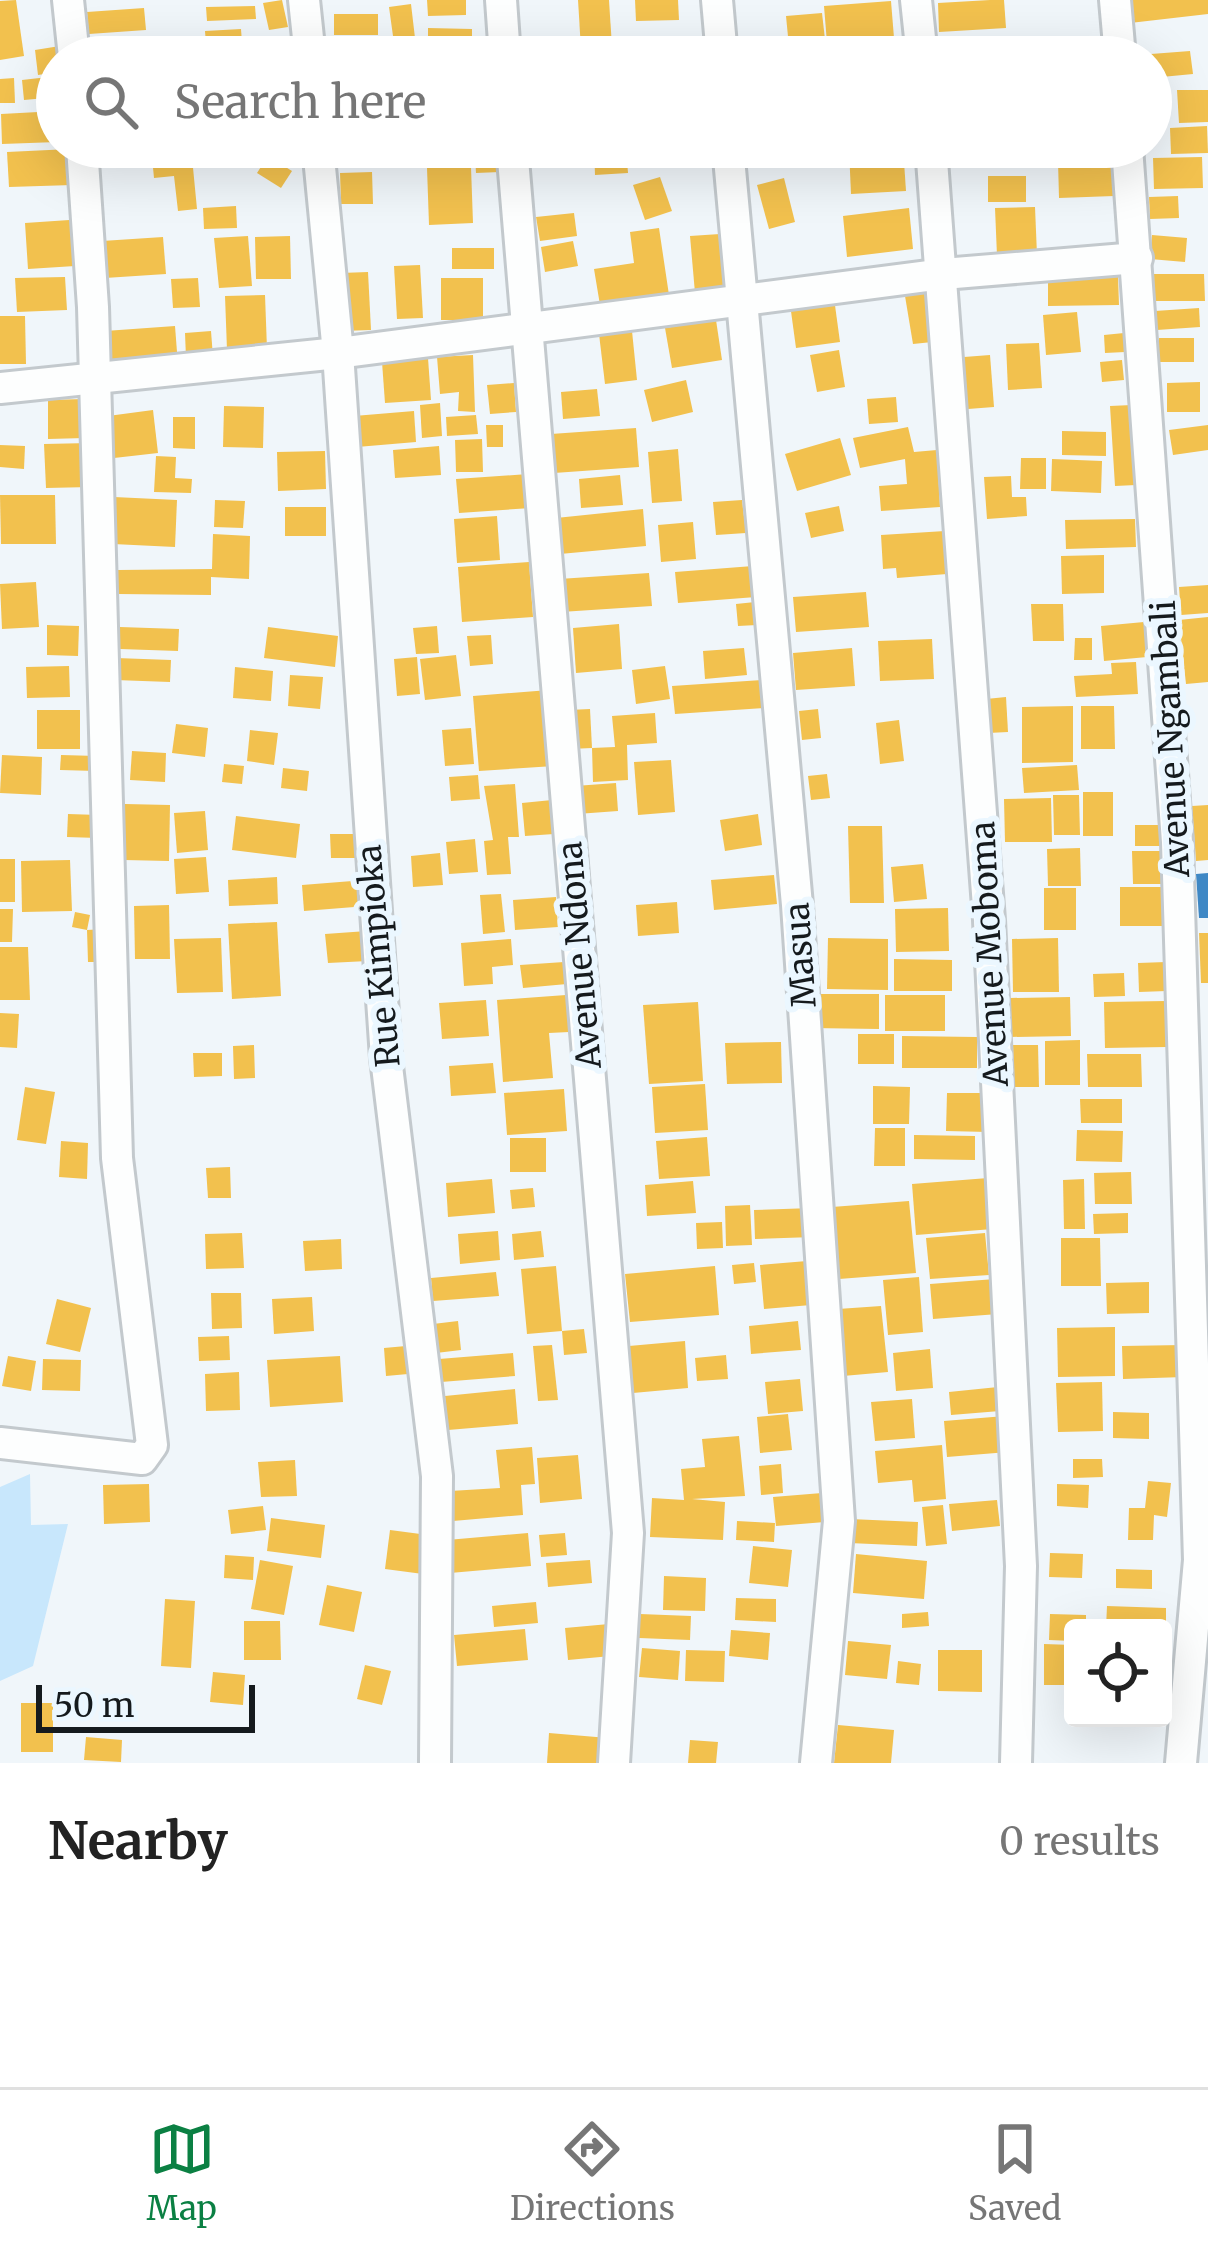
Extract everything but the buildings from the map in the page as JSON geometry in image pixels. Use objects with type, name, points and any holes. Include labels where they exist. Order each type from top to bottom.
[{"type":"street","points":[[68,0],[72,36]]},
{"type":"street","points":[[304,0],[308,36]]},
{"type":"street","points":[[501,0],[504,36]]},
{"type":"street","points":[[717,0],[720,36]]},
{"type":"street","points":[[916,0],[920,36]]},
{"type":"street","points":[[1115,0],[1118,36]]},
{"type":"street","points":[[0,1443],[142,1460],[152,1445],[117,1158],[83,168]]},
{"type":"street","name":"Rue Kimpioka","points":[[320,168],[338,353],[386,1058],[437,1476],[435,1763]]},
{"type":"street","name":"Avenue Ndona","points":[[514,168],[628,1533],[614,1763]]},
{"type":"street","name":"Masua","points":[[729,168],[797,905],[839,1521],[817,1763]]},
{"type":"street","name":"Avenue Moboma","points":[[933,168],[989,920],[1021,1566],[1016,1763]]},
{"type":"street","name":"Avenue Ngambali","points":[[1129,168],[1177,842],[1199,1560],[1181,1763]]},
{"type":"street","points":[[0,388],[338,353],[944,274],[1137,258]]},
{"type":"shaded area","points":[[30,1474],[31,1525],[68,1524],[33,1666],[0,1681],[0,1487]]}]
